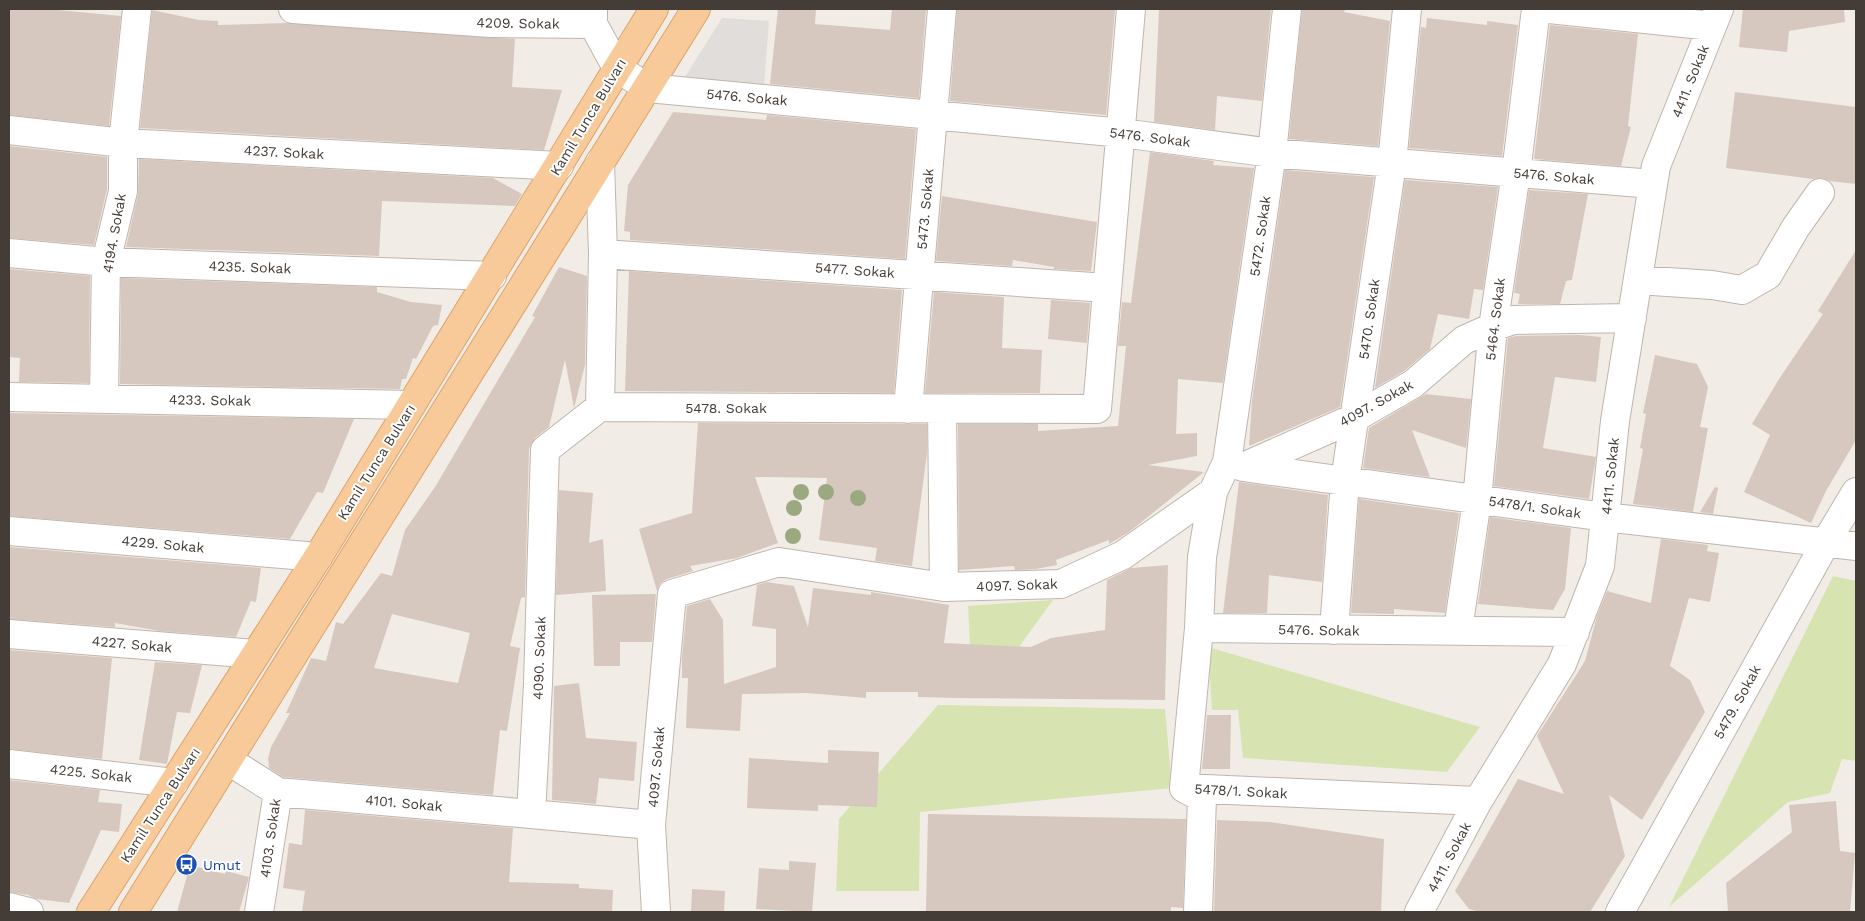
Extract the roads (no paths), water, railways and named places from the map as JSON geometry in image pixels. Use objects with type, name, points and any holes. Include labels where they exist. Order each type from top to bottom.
[{"type":"main road","name":"Kamil Tunca Bulvarı","points":[[91,912],[318,557],[654,9]]},
{"type":"main road","points":[[133,912],[229,761],[696,9]]},
{"type":"street","name":"4194. Sokak","points":[[104,398],[106,262],[122,191],[123,143],[137,9]]},
{"type":"street","name":"4209. Sokak","points":[[293,9],[490,23],[593,16]]},
{"type":"street","name":"5473. Sokak","points":[[908,409],[942,9]]},
{"type":"street","points":[[1106,288],[1122,133],[1131,9]]},
{"type":"street","name":"5472. Sokak","points":[[1235,464],[1287,9]]},
{"type":"street","name":"5470. Sokak","points":[[1334,630],[1345,481],[1392,163],[1407,9]]},
{"type":"street","name":"5464. Sokak","points":[[1458,630],[1477,500],[1493,327],[1516,173],[1536,9]]},
{"type":"street","points":[[1549,9],[1715,18]]},
{"type":"street","points":[[593,16],[617,68],[648,88]]},
{"type":"street","name":"4411. Sokak","points":[[1419,912],[1478,801],[1562,664],[1600,566],[1615,421],[1656,166],[1715,18]]},
{"type":"street","name":"5476. Sokak","points":[[648,88],[1122,133],[1272,153],[1653,184]]},
{"type":"street","name":"4237. Sokak","points":[[9,130],[123,143],[559,166]]},
{"type":"street","points":[[600,162],[603,254],[600,407]]},
{"type":"street","points":[[1638,280],[1742,290],[1768,275],[1796,227],[1820,194]]},
{"type":"street","name":"4235. Sokak","points":[[9,253],[106,262],[492,276]]},
{"type":"street","name":"5477. Sokak","points":[[603,254],[1106,288]]},
{"type":"street","name":"5478. Sokak","points":[[600,407],[1097,409],[1106,288]]},
{"type":"street","name":"4097. Sokak","points":[[656,912],[651,825],[672,594],[779,562],[944,587],[1061,584],[1123,555],[1213,492],[1235,464],[1354,418],[1413,384],[1464,340],[1513,320],[1632,318]]},
{"type":"street","name":"4233. Sokak","points":[[9,397],[411,405]]},
{"type":"street","name":"4090. Sokak","points":[[531,814],[538,684],[546,450],[600,407]]},
{"type":"street","points":[[942,409],[944,587]]},
{"type":"street","name":"5478/1. Sokak","points":[[1235,464],[1605,517],[1856,546]]},
{"type":"street","points":[[1198,912],[1202,798],[1184,788],[1199,628],[1202,556],[1213,492]]},
{"type":"street","name":"5479. Sokak","points":[[1620,912],[1826,542],[1856,492]]},
{"type":"street","name":"4229. Sokak","points":[[9,531],[318,557]]},
{"type":"street","name":"5476. Sokak","points":[[1199,628],[1575,632]]},
{"type":"street","name":"4227. Sokak","points":[[9,634],[255,654]]},
{"type":"street","name":"4103. Sokak","points":[[229,761],[278,792],[259,912]]},
{"type":"street","name":"4225. Sokak","points":[[9,764],[174,783]]},
{"type":"street","name":"5478/1. Sokak","points":[[1184,788],[1478,801]]},
{"type":"street","name":"4101. Sokak","points":[[278,792],[531,814]]},
{"type":"street","points":[[531,814],[651,825]]},
{"type":"street","points":[[9,907],[29,912]]},
{"type":"place","name":"Umut","points":[[187,865]]}]
